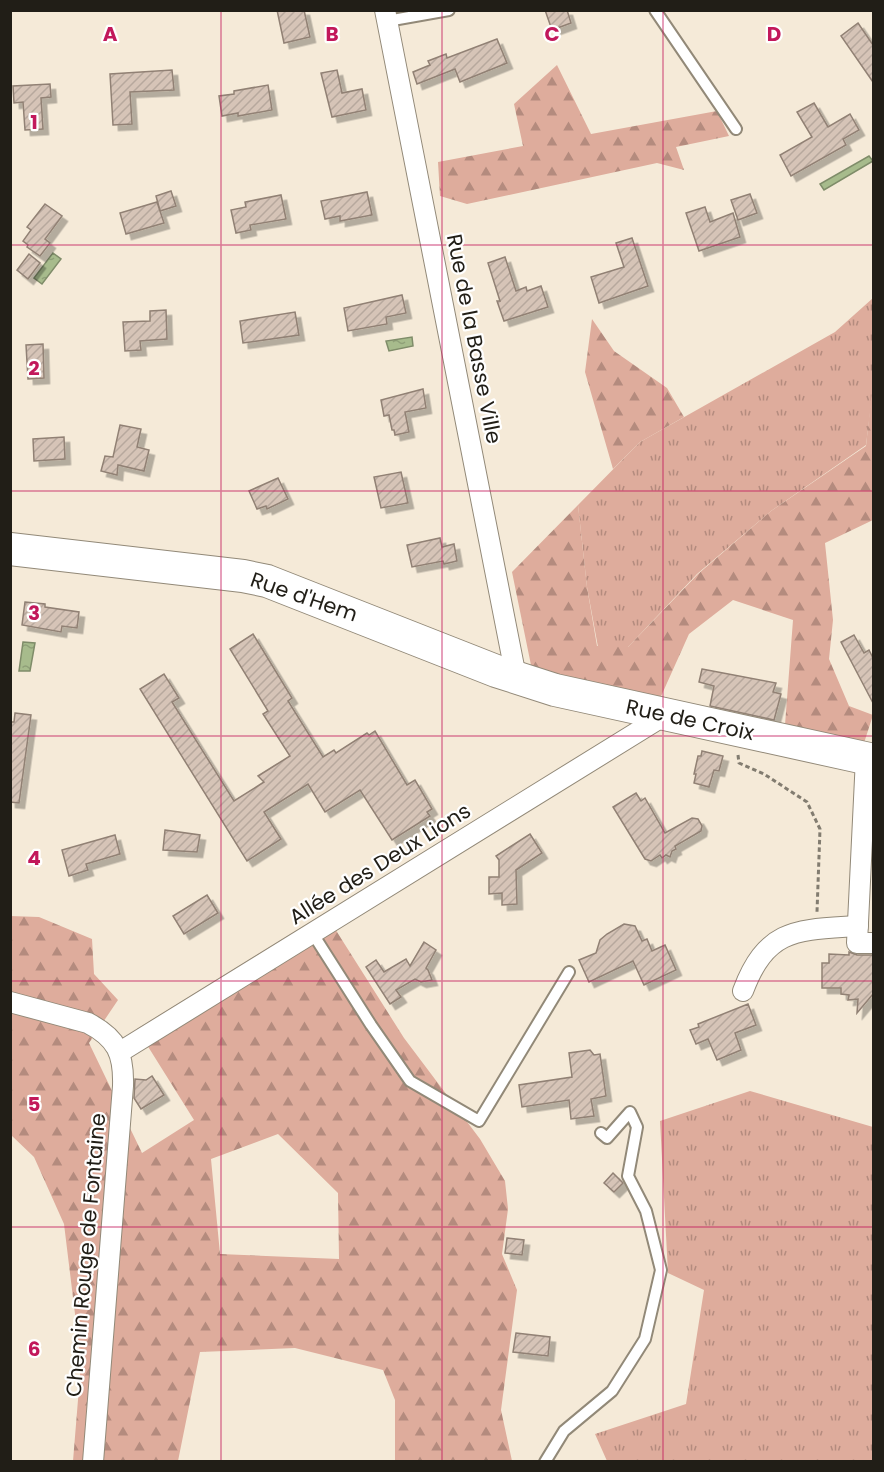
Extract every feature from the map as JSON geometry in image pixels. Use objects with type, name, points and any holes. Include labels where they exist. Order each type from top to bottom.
[{"type":"main road","name":"Rue d'Hem","points":[[10,549],[243,576],[267,581],[516,677]]},
{"type":"main road","name":"Rue de Croix","points":[[516,677],[555,690],[870,759]]},
{"type":"street","name":"Rue de la Basse Ville","points":[[386,16],[516,677]]},
{"type":"street","name":"Allée des Deux Lions","points":[[120,1052],[665,715]]},
{"type":"street","name":"Rue de Croix","points":[[858,926],[870,759]]},
{"type":"street","points":[[743,991],[757,960],[772,945],[790,933],[817,928],[858,926],[857,943],[873,944]]},
{"type":"street","points":[[10,1002],[88,1023],[106,1034],[120,1052]]},
{"type":"street","name":"Chemin Rouge de Fontaine","points":[[93,1461],[123,1086],[123,1063],[120,1052]]},
{"type":"lane","points":[[386,16],[449,10]]},
{"type":"lane","points":[[655,10],[736,129]]},
{"type":"lane","points":[[313,934],[410,1081],[479,1121],[569,972]]},
{"type":"lane","points":[[545,1461],[564,1431],[612,1391],[645,1339],[662,1270],[646,1211],[628,1176],[637,1127],[630,1112],[607,1138],[601,1133]]},
{"type":"path","points":[[737,730],[739,764],[764,774],[807,802],[820,829],[817,928]]},
{"type":"green space","points":[[557,65],[591,134],[717,111],[729,136],[676,147],[684,170],[657,163],[467,204],[440,196],[438,162],[523,146],[514,104]]},
{"type":"green space","points":[[873,298],[874,381],[866,445],[771,511],[697,574],[628,647],[598,647],[587,587],[578,505],[640,442],[835,332]]},
{"type":"green space","points":[[592,319],[614,351],[667,388],[684,417],[640,442],[613,469],[585,372]]},
{"type":"green space","points":[[873,381],[873,520],[825,543],[833,620],[829,659],[849,706],[873,715],[864,743],[785,725],[793,620],[733,600],[689,634],[658,703],[532,670],[512,572],[578,505],[587,587],[597,646],[628,647],[698,574],[771,511],[866,446]]},
{"type":"green space","points":[[325,913],[404,1038],[480,1139],[505,1181],[508,1209],[502,1254],[517,1290],[501,1410],[512,1461],[395,1461],[395,1400],[383,1370],[295,1348],[200,1352],[178,1461],[73,1461],[81,1363],[64,1224],[34,1157],[11,1135],[10,916],[39,917],[92,939],[94,974],[118,1000],[89,1043],[142,1153],[194,1120],[137,1029]],"holes":[[[278,1134],[338,1193],[339,1259],[220,1254],[211,1159]]]},
{"type":"green space","points":[[750,1091],[873,1127],[873,1461],[607,1461],[595,1434],[686,1404],[704,1290],[668,1273],[660,1121]]},
{"type":"water","points":[[869,156],[873,161],[824,190],[820,184]]},
{"type":"water","points":[[53,253],[61,259],[42,284],[34,278]]},
{"type":"water","points":[[412,337],[413,346],[389,351],[386,341]]},
{"type":"water","points":[[23,642],[35,643],[30,671],[19,671]]},
{"type":"building","points":[[277,10],[304,10],[310,37],[284,43]]},
{"type":"building","points":[[545,10],[567,10],[571,23],[552,30]]},
{"type":"building","points":[[858,23],[873,45],[873,82],[841,36]]},
{"type":"building","points":[[497,39],[507,63],[460,82],[455,69],[417,84],[413,72],[430,65],[428,61],[446,54],[447,58]]},
{"type":"building","points":[[172,70],[174,90],[130,92],[132,124],[113,125],[110,74]]},
{"type":"building","points":[[337,70],[342,93],[362,89],[366,110],[332,117],[321,73]]},
{"type":"building","points":[[50,84],[51,97],[41,98],[43,129],[25,130],[23,102],[14,103],[13,86]]},
{"type":"building","points":[[268,85],[272,110],[238,116],[238,113],[222,116],[219,96]]},
{"type":"building","points":[[814,103],[828,127],[850,114],[859,130],[843,139],[846,145],[791,176],[780,155],[812,137],[797,112]]},
{"type":"building","points":[[171,191],[176,206],[160,211],[156,196]]},
{"type":"building","points":[[367,192],[372,215],[340,221],[340,216],[325,219],[321,201]]},
{"type":"building","points":[[750,194],[757,213],[738,220],[731,200]]},
{"type":"building","points":[[281,195],[286,219],[250,225],[251,230],[236,233],[231,210],[246,207],[245,202]]},
{"type":"building","points":[[157,202],[164,223],[126,234],[120,213]]},
{"type":"building","points":[[45,204],[62,216],[45,239],[50,243],[40,256],[27,247],[28,245],[23,241],[31,230],[27,227]]},
{"type":"building","points":[[705,207],[710,222],[733,213],[740,237],[699,251],[686,213]]},
{"type":"building","points":[[632,238],[648,286],[599,303],[591,277],[624,267],[616,243]]},
{"type":"building","points":[[29,254],[40,263],[28,279],[17,270]]},
{"type":"building","points":[[505,257],[516,291],[526,287],[527,291],[541,286],[548,307],[504,321],[488,263]]},
{"type":"building","points":[[402,295],[406,313],[386,317],[387,324],[348,331],[344,308]]},
{"type":"building","points":[[166,310],[167,339],[140,341],[141,350],[125,351],[123,322],[150,321],[150,311]]},
{"type":"building","points":[[295,312],[299,335],[243,343],[240,321]]},
{"type":"building","points":[[43,344],[44,378],[28,379],[26,345]]},
{"type":"building","points":[[423,389],[426,408],[405,412],[409,432],[395,435],[389,415],[384,416],[381,400]]},
{"type":"building","points":[[120,425],[141,429],[137,447],[149,450],[144,471],[118,465],[117,475],[101,471],[105,456],[113,457]]},
{"type":"building","points":[[64,437],[65,459],[34,461],[33,439]]},
{"type":"building","points":[[401,472],[408,503],[381,508],[374,477]]},
{"type":"building","points":[[278,478],[288,499],[267,509],[266,506],[257,509],[249,491]]},
{"type":"building","points":[[440,538],[442,547],[454,544],[457,561],[444,564],[443,561],[412,567],[407,545]]},
{"type":"building","points":[[25,602],[79,612],[77,628],[62,626],[61,632],[22,625]]},
{"type":"building","points":[[253,634],[292,698],[288,701],[323,757],[334,750],[336,753],[367,733],[369,735],[375,731],[407,785],[415,780],[432,809],[427,812],[430,816],[392,840],[360,790],[325,812],[308,784],[264,812],[281,839],[247,861],[140,689],[164,674],[179,698],[172,702],[234,801],[264,782],[258,776],[290,756],[263,714],[268,711],[230,649]]},
{"type":"building","points":[[854,635],[864,653],[869,650],[873,658],[873,703],[841,642]]},
{"type":"building","points":[[702,669],[776,683],[773,692],[781,694],[774,720],[710,706],[714,686],[699,682]]},
{"type":"building","points":[[15,713],[31,715],[19,803],[10,802],[10,722],[14,722]]},
{"type":"building","points":[[702,751],[723,756],[719,771],[714,770],[709,787],[694,783],[698,756],[701,756]]},
{"type":"building","points":[[636,793],[641,801],[645,798],[665,833],[692,818],[698,819],[702,826],[701,831],[675,846],[676,849],[672,851],[670,857],[666,855],[662,858],[660,855],[651,861],[645,859],[613,807]]},
{"type":"building","points":[[165,830],[200,835],[197,852],[163,850]]},
{"type":"building","points":[[530,834],[542,853],[516,870],[517,904],[502,905],[502,893],[489,894],[489,877],[499,877],[499,860],[496,856]]},
{"type":"building","points":[[115,835],[120,854],[86,864],[88,870],[69,876],[62,850]]},
{"type":"building","points":[[207,895],[218,913],[184,934],[173,916]]},
{"type":"building","points":[[624,924],[635,926],[642,941],[647,939],[652,951],[665,945],[676,970],[644,985],[633,961],[589,982],[579,960],[596,953],[600,940]]},
{"type":"building","points":[[424,942],[436,950],[426,968],[432,980],[421,982],[415,979],[396,990],[401,997],[390,1004],[366,967],[376,960],[384,972],[406,959],[410,966]]},
{"type":"building","points":[[849,952],[857,955],[873,955],[873,994],[857,1013],[858,999],[848,1000],[849,995],[841,994],[841,988],[822,988],[822,963],[829,963],[829,954],[849,955]]},
{"type":"building","points":[[748,1004],[756,1025],[735,1033],[741,1050],[717,1060],[708,1039],[696,1044],[690,1030],[699,1027],[698,1024]]},
{"type":"building","points":[[590,1050],[594,1055],[600,1054],[606,1096],[591,1099],[594,1116],[571,1119],[569,1100],[522,1107],[519,1085],[572,1077],[569,1053]]},
{"type":"building","points":[[152,1076],[164,1095],[141,1109],[134,1098],[135,1079],[146,1080]]},
{"type":"building","points":[[613,1173],[623,1183],[614,1192],[604,1183]]},
{"type":"building","points":[[507,1238],[524,1240],[522,1255],[505,1253]]},
{"type":"building","points":[[516,1333],[550,1337],[548,1356],[513,1352]]}]
